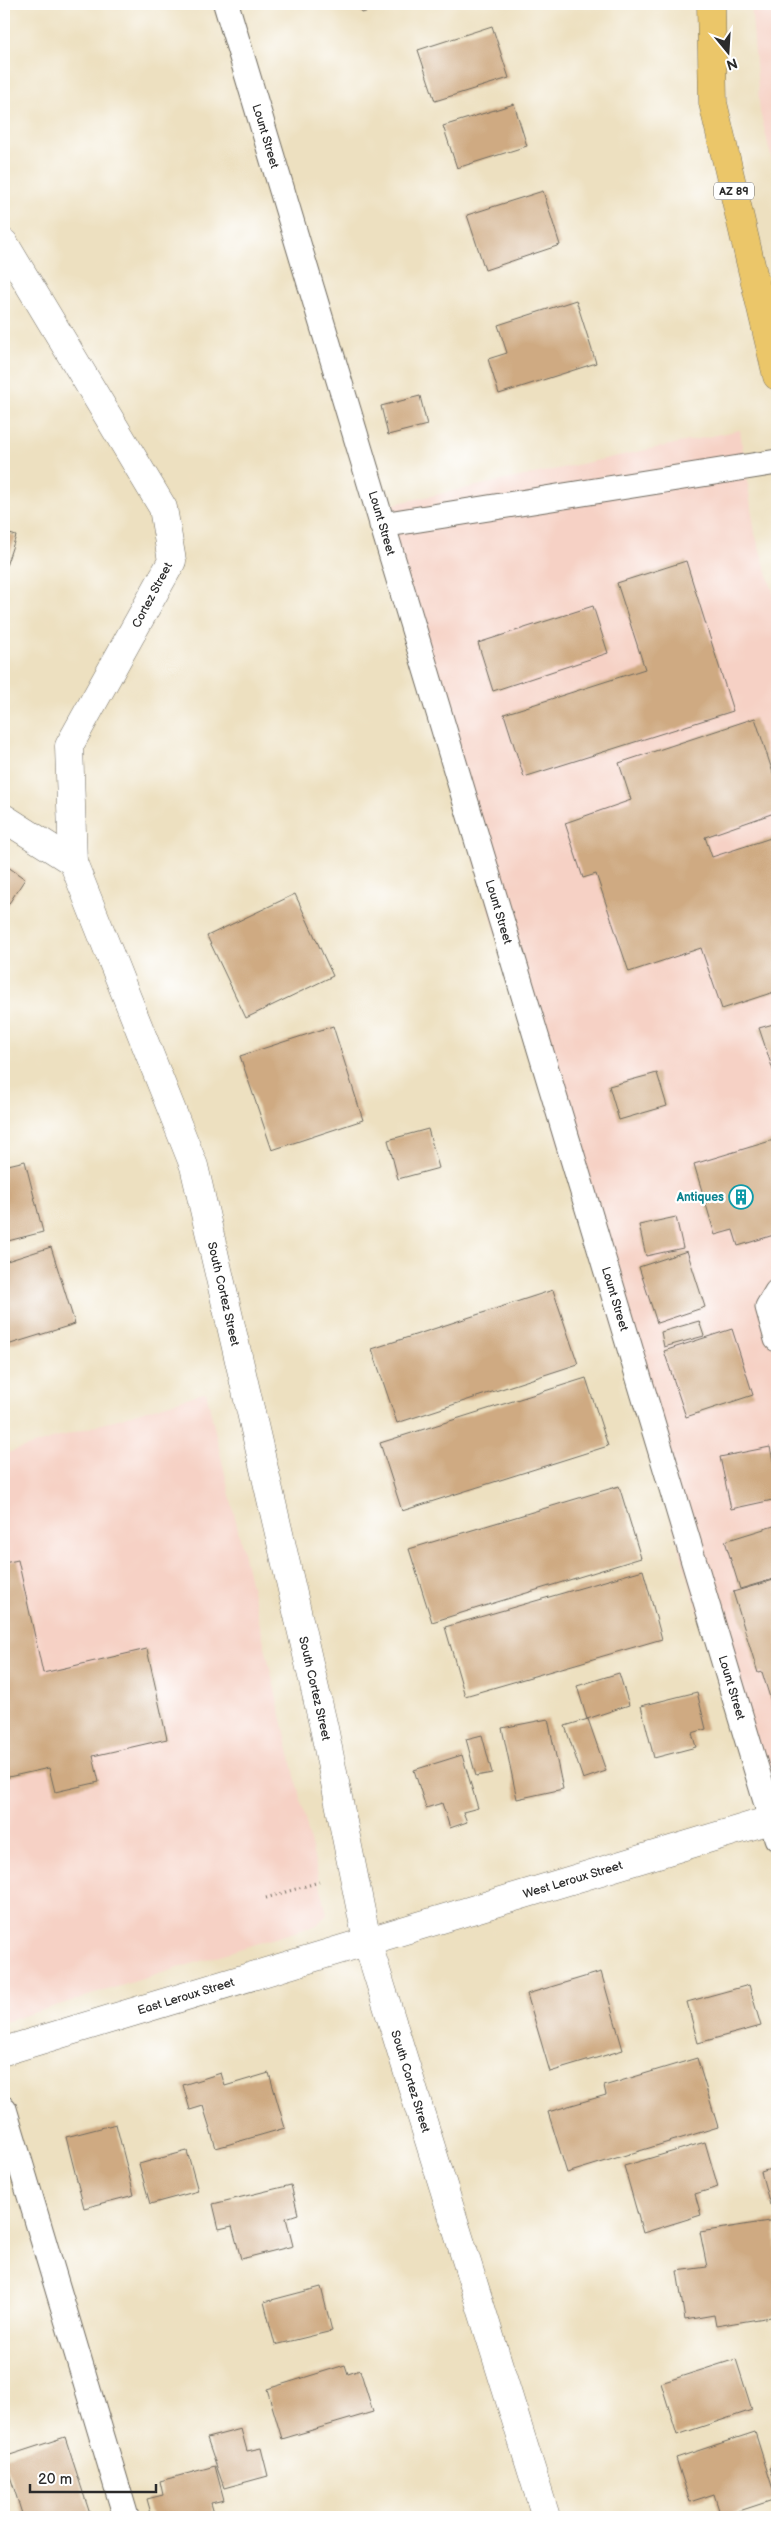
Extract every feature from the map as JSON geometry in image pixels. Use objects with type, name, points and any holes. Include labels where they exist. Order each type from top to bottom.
[{"type":"main road","name":"AZ 89","points":[[711,4],[713,103],[777,376]]},
{"type":"street","name":"Cortez Street","points":[[4,243],[163,508],[172,561],[69,746],[73,862]]},
{"type":"street","points":[[4,818],[73,862]]},
{"type":"street","name":"South Cortez Street","points":[[73,862],[194,1166],[324,1728],[367,1941],[546,2517]]},
{"type":"street","name":"West Leroux Street","points":[[367,1941],[775,1825]]},
{"type":"street","name":"East Leroux Street","points":[[4,2051],[367,1941]]},
{"type":"lane","name":"Lount Street","points":[[226,4],[775,1825]]},
{"type":"lane","points":[[382,524],[777,462]]},
{"type":"lane","points":[[777,1292],[768,1307],[777,1339]]},
{"type":"lane","points":[[4,2109],[126,2517]]},
{"type":"path","points":[[266,1898],[320,1882]]},
{"type":"shaded area","points":[[751,4],[777,4],[777,180],[760,112]]},
{"type":"shaded area","points":[[740,430],[755,534],[777,605],[777,1784],[752,1792],[370,509]]},
{"type":"shaded area","points":[[206,1392],[327,1914],[317,1925],[4,2022],[4,1454]]},
{"type":"building","points":[[359,4],[392,4],[362,13]]},
{"type":"building","points":[[492,26],[509,78],[435,101],[418,50]]},
{"type":"building","points":[[514,104],[527,146],[457,168],[443,126]]},
{"type":"building","points":[[543,191],[560,245],[485,270],[467,215]]},
{"type":"building","points":[[576,300],[596,363],[499,394],[488,359],[507,353],[498,325]]},
{"type":"building","points":[[420,396],[427,425],[388,435],[381,406]]},
{"type":"building","points":[[4,532],[16,536],[4,572]]},
{"type":"building","points":[[686,561],[733,711],[524,777],[504,714],[645,669],[617,583]]},
{"type":"building","points":[[593,606],[608,653],[493,691],[478,643]]},
{"type":"building","points":[[755,718],[777,785],[777,812],[705,837],[712,857],[777,836],[777,991],[722,1009],[701,948],[629,972],[596,874],[583,878],[565,823],[631,800],[619,763]]},
{"type":"building","points":[[4,864],[25,879],[4,911]]},
{"type":"building","points":[[295,894],[333,976],[246,1018],[207,936]]},
{"type":"building","points":[[777,1023],[777,1082],[759,1028]]},
{"type":"building","points":[[333,1026],[363,1120],[272,1150],[240,1056]]},
{"type":"building","points":[[657,1073],[667,1106],[619,1120],[609,1086]]},
{"type":"building","points":[[428,1129],[439,1168],[398,1179],[388,1140]]},
{"type":"building","name":"Antiques","points":[[777,1139],[777,1234],[738,1246],[733,1230],[715,1235],[694,1164]]},
{"type":"building","points":[[25,1161],[43,1232],[4,1242],[4,1166]]},
{"type":"building","points":[[676,1217],[683,1248],[646,1256],[639,1225]]},
{"type":"building","points":[[51,1247],[75,1324],[4,1346],[4,1262]]},
{"type":"building","points":[[687,1251],[705,1307],[657,1323],[639,1267]]},
{"type":"building","points":[[553,1290],[578,1364],[397,1423],[372,1349]]},
{"type":"building","points":[[699,1321],[704,1336],[664,1347],[661,1332]]},
{"type":"building","points":[[732,1329],[753,1395],[686,1417],[664,1351]]},
{"type":"building","points":[[586,1378],[608,1446],[402,1511],[380,1443]]},
{"type":"building","points":[[770,1447],[777,1478],[777,1499],[731,1509],[720,1457]]},
{"type":"building","points":[[619,1486],[641,1558],[432,1622],[409,1549]]},
{"type":"building","points":[[777,1525],[777,1578],[740,1589],[725,1541]]},
{"type":"building","points":[[18,1560],[43,1673],[147,1649],[167,1739],[93,1756],[99,1782],[55,1792],[49,1768],[4,1778],[4,1563]]},
{"type":"building","points":[[643,1570],[662,1639],[465,1696],[445,1627]]},
{"type":"building","points":[[777,1579],[777,1720],[762,1672],[758,1673],[733,1592]]},
{"type":"building","points":[[619,1673],[629,1705],[587,1719],[577,1686]]},
{"type":"building","points":[[697,1692],[706,1729],[692,1733],[696,1747],[654,1758],[641,1706]]},
{"type":"building","points":[[548,1719],[563,1789],[517,1799],[502,1728]]},
{"type":"building","points":[[588,1719],[606,1771],[583,1779],[565,1726]]},
{"type":"building","points":[[482,1735],[492,1773],[476,1776],[466,1739]]},
{"type":"building","points":[[462,1755],[478,1808],[463,1812],[467,1822],[450,1828],[442,1803],[426,1808],[414,1770]]},
{"type":"building","points":[[601,1972],[623,2050],[550,2072],[527,1994]]},
{"type":"building","points":[[749,1985],[761,2026],[698,2043],[687,2002]]},
{"type":"building","points":[[697,2058],[718,2127],[567,2173],[548,2112],[606,2095],[604,2086]]},
{"type":"building","points":[[221,2073],[225,2086],[269,2073],[285,2128],[216,2148],[203,2106],[190,2110],[183,2085]]},
{"type":"building","points":[[116,2124],[134,2195],[84,2208],[66,2137]]},
{"type":"building","points":[[705,2142],[718,2187],[695,2194],[701,2215],[643,2233],[624,2166]]},
{"type":"building","points":[[187,2151],[198,2191],[150,2204],[139,2164]]},
{"type":"building","points":[[777,2167],[777,2203],[770,2205],[761,2172]]},
{"type":"building","points":[[291,2185],[298,2214],[286,2218],[293,2246],[241,2259],[232,2226],[219,2229],[213,2204]]},
{"type":"building","points":[[775,2220],[777,2316],[716,2326],[714,2315],[685,2320],[677,2271],[707,2267],[700,2232]]},
{"type":"building","points":[[321,2287],[332,2331],[275,2345],[264,2302]]},
{"type":"building","points":[[736,2359],[752,2410],[677,2435],[661,2383]]},
{"type":"building","points":[[345,2365],[348,2374],[360,2370],[373,2412],[282,2439],[267,2389]]},
{"type":"building","points":[[241,2429],[247,2451],[261,2448],[268,2476],[224,2488],[207,2438]]},
{"type":"building","points":[[755,2432],[776,2499],[721,2517],[714,2494],[690,2502],[676,2458]]},
{"type":"building","points":[[65,2437],[90,2514],[78,2517],[23,2517],[4,2457]]},
{"type":"building","points":[[777,2465],[777,2489],[770,2468]]},
{"type":"building","points":[[215,2466],[224,2500],[211,2503],[215,2517],[152,2517],[147,2499],[163,2495],[160,2481]]},
{"type":"place","name":"Antiques","points":[[741,1197]]}]
